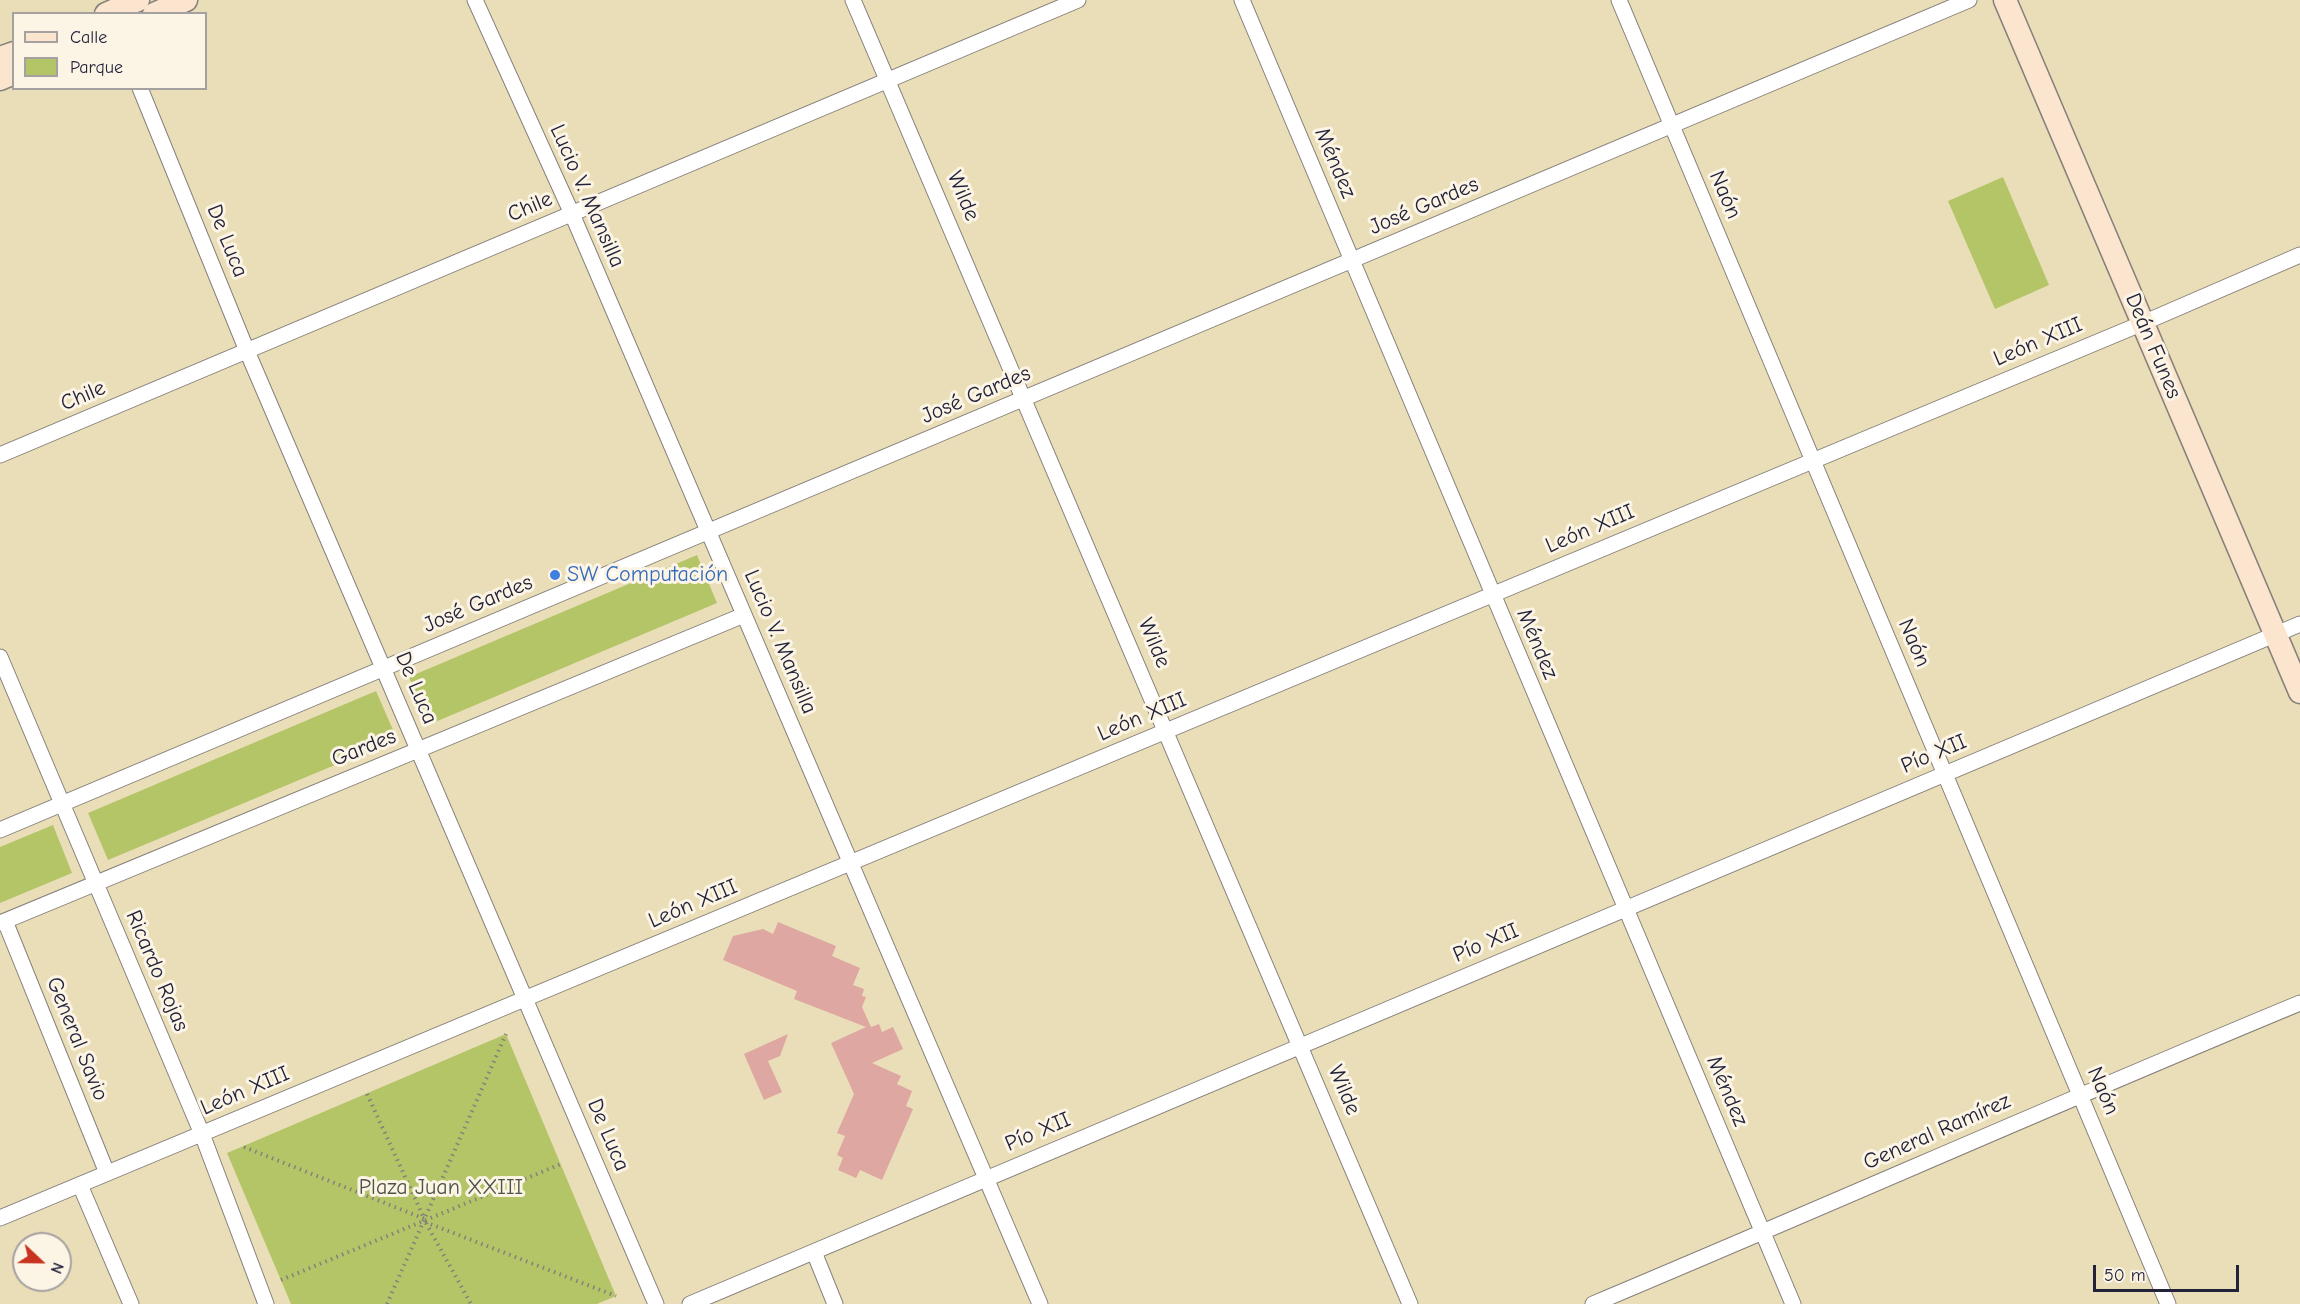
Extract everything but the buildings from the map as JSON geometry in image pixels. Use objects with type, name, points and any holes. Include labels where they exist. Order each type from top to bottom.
[{"type":"street","points":[[107,10],[138,0]]},
{"type":"street","points":[[159,12],[186,0]]},
{"type":"street","name":"Lucio V. Mansilla","points":[[475,0],[572,214],[1040,1304]]},
{"type":"street","name":"Wilde","points":[[854,0],[1410,1304]]},
{"type":"street","name":"Chile","points":[[0,455],[1078,0]]},
{"type":"street","name":"Méndez","points":[[1242,0],[1624,909],[1793,1304]]},
{"type":"street","name":"Naón","points":[[1619,0],[2168,1304]]},
{"type":"street","name":"José Gardes","points":[[0,830],[1969,0]]},
{"type":"street","name":"Deán Funes","points":[[2005,0],[2300,692]]},
{"type":"street","name":"De Luca","points":[[141,90],[247,351],[656,1304]]},
{"type":"street","name":"León XIII","points":[[0,1218],[2300,255]]},
{"type":"street","name":"Gardes","points":[[2,922],[744,615]]},
{"type":"street","name":"Pío XII","points":[[690,1304],[2300,624]]},
{"type":"street","name":"Ricardo Rojas","points":[[0,657],[202,1134],[266,1304]]},
{"type":"street","name":"General Savio","points":[[2,922],[107,1173]]},
{"type":"street","name":"General Ramírez","points":[[1593,1304],[2300,1003]]},
{"type":"street","points":[[80,1185],[131,1304]]},
{"type":"street","points":[[813,1252],[835,1304]]},
{"type":"path","points":[[387,1304],[506,1034]]},
{"type":"path","points":[[367,1094],[425,1220],[471,1304]]},
{"type":"path","points":[[244,1147],[616,1296]]},
{"type":"path","points":[[281,1280],[561,1164]]},
{"type":"green space","points":[[2003,177],[2049,285],[1995,309],[1948,201]]},
{"type":"green space","points":[[697,555],[717,603],[428,725],[409,677]]},
{"type":"green space","points":[[376,691],[397,739],[108,860],[88,813]]},
{"type":"green space","points":[[53,825],[72,873],[0,903],[0,847]]},
{"type":"green space","name":"Plaza Juan XXIII","points":[[506,1034],[616,1296],[597,1304],[291,1304],[227,1153]]},
{"type":"place","name":"SW Computación","points":[[555,575]]}]
